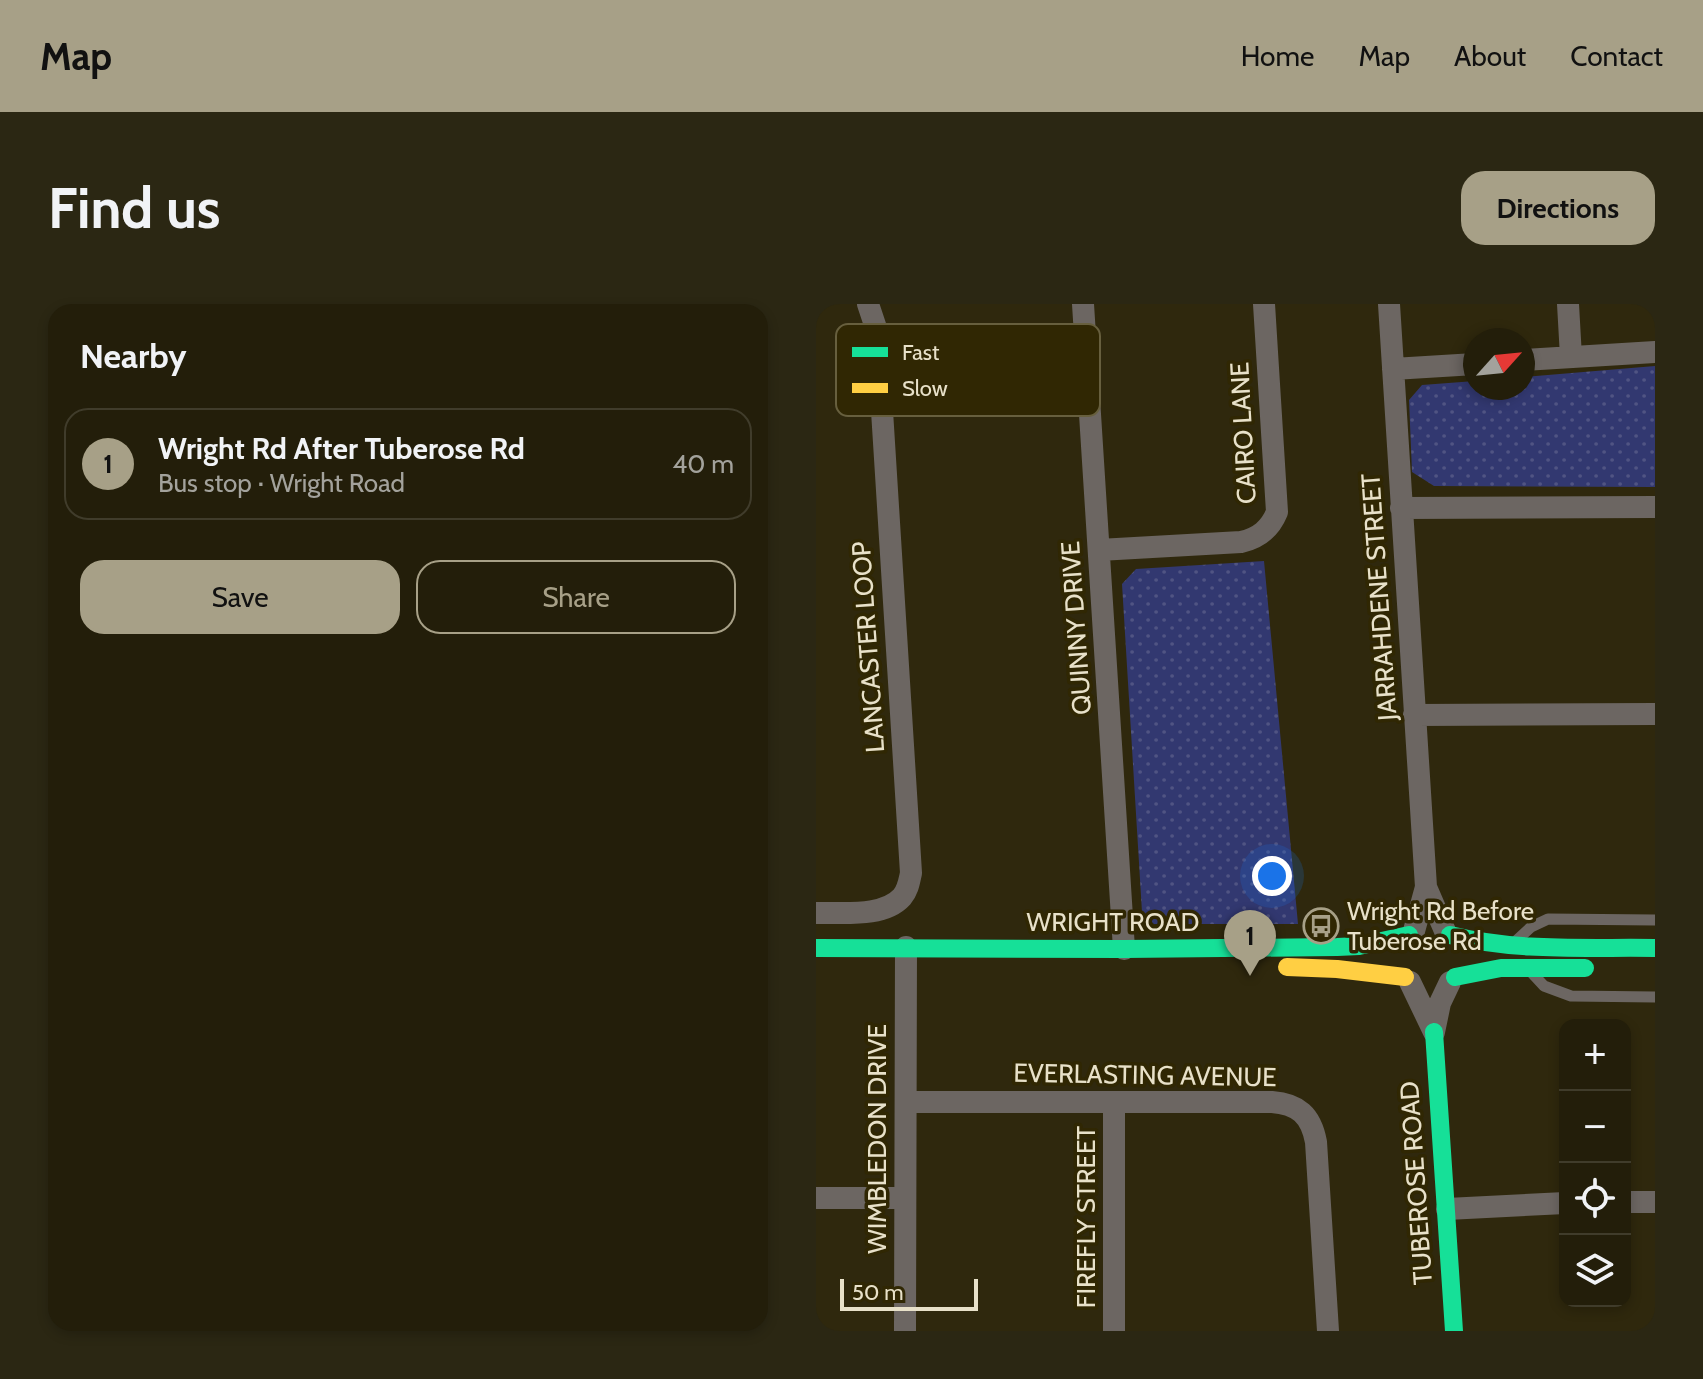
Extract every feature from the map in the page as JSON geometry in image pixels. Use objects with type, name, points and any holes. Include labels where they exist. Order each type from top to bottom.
[{"type":"main road","points":[[1607,968],[1488,969],[1453,979],[1438,989],[1430,989],[1416,986],[1407,979],[1401,968],[1400,951],[1403,942],[1412,933],[1430,927],[1482,943],[1511,946],[1655,948]]},
{"type":"main road","name":"WRIGHT ROAD","points":[[816,948],[906,962],[1124,949],[1359,946],[1412,933]]},
{"type":"main road","points":[[1448,933],[1456,942],[1461,959],[1453,979]]},
{"type":"main road","points":[[1267,967],[1306,967],[1407,979]]},
{"type":"main road","name":"TUBEROSE ROAD","points":[[1434,1032],[1454,1331]]},
{"type":"street","name":"LANCASTER LOOP","points":[[868,304],[875,324]]},
{"type":"street","name":"QUINNY DRIVE","points":[[1083,304],[1084,324]]},
{"type":"street","name":"CAIRO LANE","points":[[1099,550],[1241,542],[1260,535],[1272,524],[1277,512],[1264,304]]},
{"type":"street","name":"JARRAHDENE STREET","points":[[1389,304],[1426,887],[1412,933]]},
{"type":"street","points":[[1568,304],[1571,357]]},
{"type":"street","points":[[1535,359],[1655,352]]},
{"type":"street","points":[[1393,369],[1463,365]]},
{"type":"street","name":"LANCASTER LOOP","points":[[816,913],[884,908],[902,896],[911,873],[882,416]]},
{"type":"street","name":"QUINNY DRIVE","points":[[1090,416],[1124,949]]},
{"type":"street","points":[[1401,508],[1655,507]]},
{"type":"street","points":[[1414,715],[1655,714]]},
{"type":"street","name":"JARRAHDENE STREET","points":[[1426,887],[1448,933]]},
{"type":"street","name":"WIMBLEDON DRIVE","points":[[905,1331],[906,962]]},
{"type":"street","name":"TUBEROSE ROAD","points":[[1407,979],[1434,1032]]},
{"type":"street","name":"TUBEROSE ROAD","points":[[1434,1032],[1440,1003],[1453,979]]},
{"type":"street","name":"EVERLASTING AVENUE","points":[[906,1102],[1272,1102],[1292,1105],[1312,1127],[1316,1142],[1328,1331]]},
{"type":"street","name":"FIREFLY STREET","points":[[1114,1103],[1114,1331]]},
{"type":"street","points":[[816,1198],[905,1198]]},
{"type":"street","points":[[1631,1202],[1655,1202]]},
{"type":"street","points":[[1447,1209],[1559,1203]]},
{"type":"lane","points":[[1511,946],[1531,927],[1548,919],[1655,920]]},
{"type":"lane","points":[[1528,968],[1544,986],[1571,996],[1655,997]]},
{"type":"shaded area","points":[[1655,366],[1655,487],[1434,486],[1412,472],[1409,400],[1422,385],[1463,382],[1463,400],[1535,400],[1535,376]]},
{"type":"shaded area","points":[[1264,561],[1298,924],[1154,924],[1142,912],[1122,584],[1136,569]]},
{"type":"traffic: fast","points":[[816,948],[1337,947],[1359,946],[1409,935]]},
{"type":"traffic: fast","points":[[1450,935],[1526,946],[1655,948]]},
{"type":"traffic: fast","points":[[1455,977],[1501,968],[1585,968]]},
{"type":"traffic: fast","points":[[1434,1032],[1454,1331]]},
{"type":"traffic: slow","points":[[1287,967],[1405,977]]},
{"type":"place","name":"Wright Rd Before Tuberose Rd","points":[[1321,926]]},
{"type":"place","name":"Wright Rd After Tuberose Rd","points":[[1250,976]]}]
